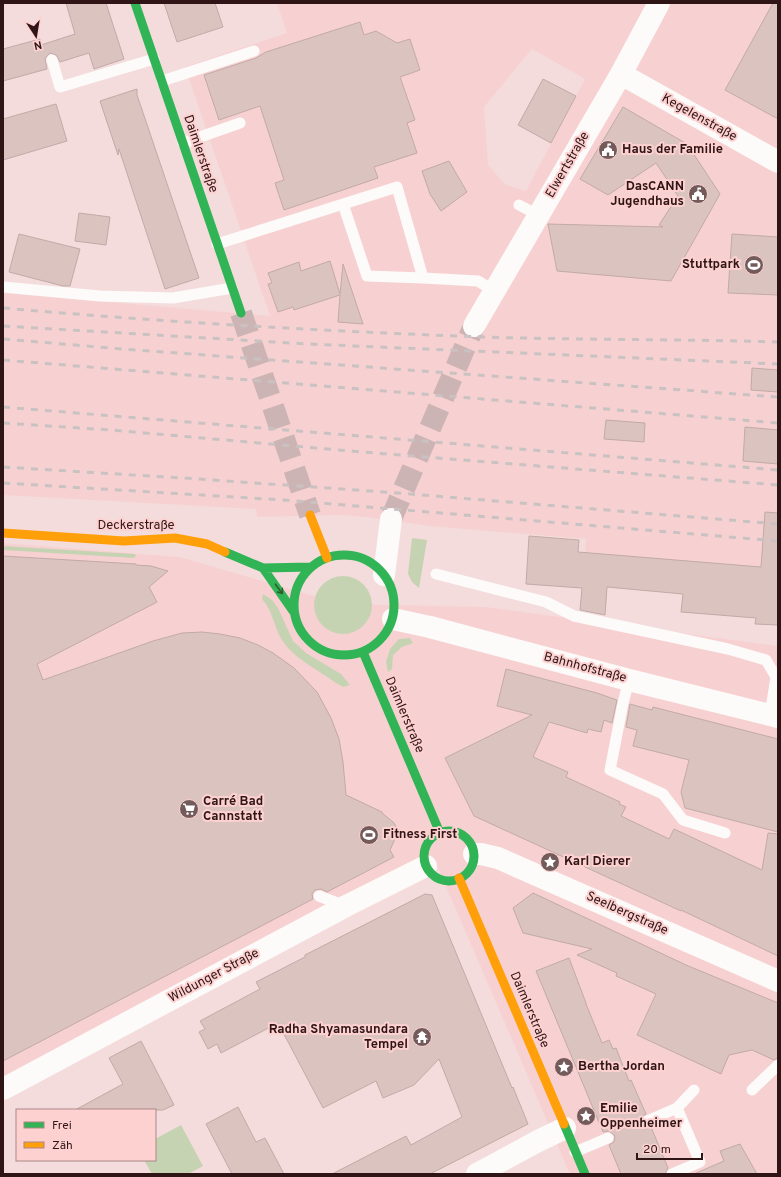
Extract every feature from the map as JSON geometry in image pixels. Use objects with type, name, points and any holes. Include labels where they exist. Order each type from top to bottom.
[{"type":"street","name":"Daimlerstraße","points":[[135,3],[241,313]]},
{"type":"street","name":"Elwertstraße","points":[[474,326],[621,74],[658,3]]},
{"type":"street","name":"Kegelenstraße","points":[[621,74],[778,162]]},
{"type":"street","points":[[310,515],[326,558]]},
{"type":"street","points":[[384,575],[391,519]]},
{"type":"street","name":"Deckerstraße","points":[[3,533],[124,541],[175,538],[207,544],[263,568],[311,567]]},
{"type":"street","points":[[263,568],[293,611],[297,626],[306,639],[318,649],[332,655],[348,656],[363,652],[376,644],[386,632],[393,619],[394,604],[392,588],[384,575],[375,566],[364,559],[345,555],[326,558],[311,567],[300,579],[294,595],[293,611]]},
{"type":"street","name":"Bahnhofstraße","points":[[393,619],[438,629],[629,680],[774,716]]},
{"type":"street","name":"Daimlerstraße","points":[[363,652],[440,833]]},
{"type":"street","points":[[448,831],[458,832],[466,837],[472,845],[474,854],[470,869],[459,878],[444,880],[436,877],[430,872],[426,866],[424,856],[426,847],[431,838],[448,831]]},
{"type":"street","name":"Seelbergstraße","points":[[474,854],[498,858],[778,981]]},
{"type":"street","name":"Wildunger Straße","points":[[3,1089],[346,906],[426,866]]},
{"type":"street","name":"Daimlerstraße","points":[[459,878],[585,1174]]},
{"type":"street","points":[[477,1174],[565,1128]]},
{"type":"lane","points":[[162,81],[254,51]]},
{"type":"lane","points":[[52,60],[60,88],[154,59]]},
{"type":"lane","points":[[183,142],[240,123]]},
{"type":"lane","points":[[218,244],[397,187],[423,278]]},
{"type":"lane","points":[[343,204],[367,276],[478,281],[494,291]]},
{"type":"lane","points":[[519,205],[538,215]]},
{"type":"lane","points":[[3,287],[100,296],[173,298],[232,288]]},
{"type":"lane","points":[[436,574],[546,602],[574,616],[728,650],[766,660],[776,677],[774,716]]},
{"type":"lane","points":[[629,680],[610,770],[663,794],[683,820],[725,833]]},
{"type":"lane","points":[[319,896],[346,906]]},
{"type":"lane","points":[[752,1090],[778,1066]]},
{"type":"lane","points":[[646,1122],[677,1108],[694,1090]]},
{"type":"lane","points":[[672,1174],[700,1162],[677,1108]]},
{"type":"lane","points":[[575,1152],[608,1138]]},
{"type":"shaded area","points":[[277,3],[778,3],[778,568],[585,553],[586,539],[429,526],[366,517],[338,515],[257,517],[256,509],[3,495],[3,293],[270,316],[185,67],[287,33]],"holes":[[[532,49],[585,79],[526,191],[506,185],[488,165],[484,107]]]},
{"type":"shaded area","points":[[3,543],[180,557],[341,604],[486,607],[778,646],[778,1174],[570,1174],[435,861],[3,1085]]},
{"type":"green space","points":[[412,538],[427,540],[419,588],[412,582],[408,574]]},
{"type":"green space","points":[[3,546],[136,555],[134,558],[3,550]]},
{"type":"green space","points":[[343,576],[354,578],[367,589],[370,594],[372,605],[370,616],[359,629],[354,632],[343,634],[332,632],[319,621],[316,616],[314,605],[316,594],[327,581],[332,578]]},
{"type":"green space","points":[[263,594],[272,600],[278,608],[293,641],[306,653],[341,674],[350,685],[343,687],[336,683],[288,649],[278,632],[266,604],[262,599]]},
{"type":"green space","points":[[410,638],[413,643],[402,647],[393,655],[392,669],[388,672],[386,662],[390,649],[399,639]]},
{"type":"green space","points":[[181,1125],[203,1166],[188,1174],[152,1174],[145,1161],[156,1161],[156,1138]]},
{"type":"building","points":[[66,3],[106,3],[124,59],[94,69],[89,53],[60,62],[56,55],[50,53],[45,59],[47,69],[3,81],[3,49],[40,39],[41,45],[75,34]]},
{"type":"building","points":[[164,3],[215,3],[223,27],[177,42]]},
{"type":"building","points":[[773,3],[778,3],[778,119],[725,90]]},
{"type":"building","points":[[360,22],[364,35],[376,31],[397,43],[410,39],[420,70],[400,77],[415,120],[407,123],[417,153],[374,167],[378,178],[284,210],[275,183],[284,180],[260,106],[219,120],[204,75],[256,58],[266,52]]},
{"type":"building","points":[[543,79],[576,96],[551,143],[518,125]]},
{"type":"building","points":[[137,89],[137,95],[199,278],[165,289],[119,149],[118,155],[100,101]]},
{"type":"building","points":[[56,104],[67,141],[3,160],[3,119]]},
{"type":"building","name":"DasCANN Jugendhaus","points":[[623,107],[687,144],[720,194],[671,281],[557,271],[548,224],[663,227],[659,225],[678,196],[656,163],[608,195],[580,179]]},
{"type":"building","points":[[449,161],[467,192],[441,211],[430,194],[422,171]]},
{"type":"building","points":[[79,213],[110,217],[106,245],[75,241]]},
{"type":"building","points":[[19,234],[80,249],[70,286],[63,286],[9,272]]},
{"type":"building","name":"Stuttpark","points":[[732,234],[778,237],[778,295],[728,293]]},
{"type":"building","points":[[330,261],[340,294],[343,264],[363,324],[338,322],[340,295],[294,310],[293,307],[278,312],[268,284],[272,283],[268,273],[299,262],[301,271]]},
{"type":"building","points":[[752,368],[778,370],[778,392],[751,390]]},
{"type":"building","points":[[606,420],[645,423],[644,442],[604,439]]},
{"type":"building","points":[[745,427],[778,430],[778,464],[743,461]]},
{"type":"building","points":[[765,512],[778,513],[778,625],[755,624],[756,618],[681,612],[683,594],[607,587],[605,615],[580,610],[582,588],[526,584],[529,536],[579,540],[578,552],[761,567]]},
{"type":"building","name":"Carré Bad Cannstatt","points":[[3,556],[136,564],[151,566],[168,571],[149,587],[157,602],[37,664],[43,680],[153,641],[182,633],[202,632],[220,634],[240,638],[258,645],[273,653],[294,668],[317,692],[331,718],[339,739],[346,795],[382,812],[396,826],[397,834],[390,850],[394,857],[327,892],[321,889],[315,890],[312,894],[313,899],[3,1061]]},
{"type":"building","points":[[506,669],[597,693],[617,700],[612,723],[604,720],[601,732],[588,729],[587,733],[549,722],[533,757],[568,772],[566,777],[620,802],[619,804],[626,807],[621,816],[669,839],[674,829],[762,870],[768,833],[778,834],[778,956],[681,910],[474,816],[445,758],[532,715],[497,706]]},
{"type":"building","points":[[630,704],[652,710],[653,707],[778,739],[778,832],[685,808],[681,792],[689,760],[633,746],[637,730],[626,727]]},
{"type":"building","points":[[533,893],[686,965],[778,1003],[778,1058],[774,1060],[752,1050],[729,1055],[721,1074],[637,1035],[656,994],[616,976],[617,973],[577,955],[592,949],[523,933],[513,908]]},
{"type":"building","points":[[425,894],[432,895],[528,1124],[430,1174],[332,1174],[406,1136],[411,1145],[462,1117],[439,1059],[414,1085],[383,1098],[376,1081],[323,1108],[278,1023],[221,1053],[217,1044],[208,1049],[199,1032],[205,1029],[200,1021],[260,989],[256,982],[305,957],[305,955]]},
{"type":"building","points":[[569,958],[602,1043],[609,1040],[613,1049],[616,1048],[629,1081],[631,1080],[646,1114],[639,1118],[638,1124],[644,1129],[651,1127],[668,1168],[665,1174],[621,1174],[609,1145],[614,1142],[615,1136],[609,1131],[603,1132],[536,971]]},
{"type":"building","points":[[141,1041],[174,1105],[163,1110],[77,1109],[123,1084],[109,1058]]},
{"type":"building","points":[[238,1107],[256,1142],[265,1138],[284,1174],[232,1174],[206,1124]]},
{"type":"building","points":[[740,1144],[757,1174],[694,1174],[724,1161],[720,1151]]},
{"type":"tunnel","points":[[241,313],[310,515]]},
{"type":"tunnel","points":[[391,519],[474,326]]},
{"type":"railway","points":[[3,308],[182,322],[422,335],[778,342]]},
{"type":"railway","points":[[3,326],[308,344],[778,364]]},
{"type":"railway","points":[[3,339],[778,397]]},
{"type":"railway","points":[[3,360],[778,423]]},
{"type":"railway","points":[[3,407],[778,470]]},
{"type":"railway","points":[[3,423],[111,430],[362,452],[778,485]]},
{"type":"railway","points":[[3,467],[398,493],[778,524]]},
{"type":"railway","points":[[3,483],[284,500],[778,541]]},
{"type":"traffic: fast","points":[[135,3],[241,313]]},
{"type":"traffic: fast","points":[[225,552],[263,568],[311,567]]},
{"type":"traffic: fast","points":[[344,555],[363,559],[380,569],[390,586],[394,605],[390,624],[380,641],[363,651],[344,655],[325,651],[308,641],[298,624],[294,605],[298,586],[308,569],[325,559],[344,555]]},
{"type":"traffic: fast","points":[[263,568],[293,611]]},
{"type":"traffic: fast","points":[[363,652],[440,833]]},
{"type":"traffic: fast","points":[[449,831],[458,833],[469,842],[474,856],[472,865],[463,876],[449,881],[440,879],[429,870],[424,856],[426,847],[435,836],[449,831]]},
{"type":"traffic: fast","points":[[564,1124],[585,1174]]},
{"type":"traffic: slow","points":[[310,515],[327,558]]},
{"type":"traffic: slow","points":[[3,533],[124,541],[175,538],[207,544],[225,552]]},
{"type":"traffic: slow","points":[[459,878],[564,1124]]},
{"type":"place","name":"Haus der Familie","points":[[608,150]]},
{"type":"place","name":"DasCANN Jugendhaus","points":[[698,194]]},
{"type":"place","name":"Stuttpark","points":[[754,265]]},
{"type":"place","name":"Carré Bad Cannstatt","points":[[189,809]]},
{"type":"place","name":"Fitness First","points":[[369,835]]},
{"type":"place","name":"Karl Dierer","points":[[550,862]]},
{"type":"place","name":"Radha Shyamasundara Tempel","points":[[422,1037]]},
{"type":"place","name":"Bertha Jordan","points":[[564,1067]]},
{"type":"place","name":"Emilie Oppenheimer","points":[[586,1116]]}]
